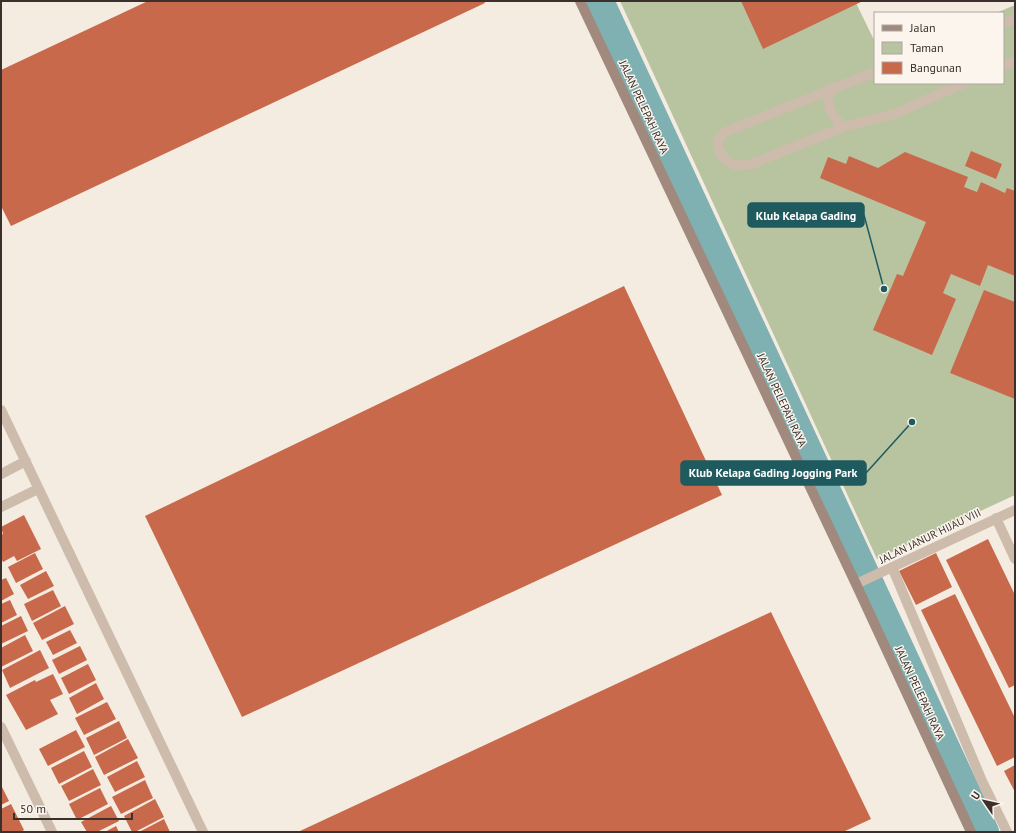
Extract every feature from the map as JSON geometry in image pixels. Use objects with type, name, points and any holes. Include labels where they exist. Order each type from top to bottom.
[{"type":"street","name":"JALAN PELEPAH RAYA","points":[[580,1],[858,583],[971,832]]},
{"type":"street","points":[[1004,23],[1015,19]]},
{"type":"street","points":[[1004,66],[1015,61]]},
{"type":"street","points":[[874,72],[725,132],[718,140],[718,149],[724,158],[732,164],[752,164],[843,127],[894,114],[963,84]]},
{"type":"street","points":[[832,88],[828,96],[829,109],[835,119],[843,127]]},
{"type":"street","points":[[1,410],[202,832]]},
{"type":"street","points":[[1,474],[26,462]]},
{"type":"street","points":[[1,507],[38,490]]},
{"type":"street","name":"JALAN JANUR HIJAU VIII","points":[[858,583],[1015,510]]},
{"type":"street","points":[[996,518],[1015,560]]},
{"type":"street","name":"JALAN PELEPAH RAYA","points":[[892,567],[982,781],[1007,832]]},
{"type":"street","points":[[1,726],[52,832]]},
{"type":"green space","points":[[620,1],[855,1],[874,40],[874,84],[1004,84],[1004,12],[998,12],[1015,5],[1015,495],[877,559]]},
{"type":"building","points":[[148,1],[484,1],[485,3],[11,226],[1,206],[1,70]]},
{"type":"building","points":[[741,1],[863,1],[763,49]]},
{"type":"building","points":[[971,151],[1002,164],[996,179],[965,166]]},
{"type":"building","points":[[905,152],[968,177],[964,187],[977,192],[981,182],[1005,193],[1007,188],[1015,191],[1015,276],[988,265],[980,286],[951,274],[943,293],[956,299],[932,355],[873,330],[897,274],[903,276],[926,222],[820,178],[828,157],[846,164],[849,156],[878,168]]},
{"type":"building","points":[[624,286],[722,495],[242,717],[145,516]]},
{"type":"building","points":[[984,290],[1015,302],[1015,399],[950,373]]},
{"type":"building","points":[[24,515],[41,549],[17,561],[14,556],[3,562],[1,558],[1,535],[3,534],[1,527]]},
{"type":"building","points":[[988,539],[1015,595],[1015,685],[1009,688],[946,560]]},
{"type":"building","points":[[35,553],[43,569],[16,583],[8,567]]},
{"type":"building","points":[[936,553],[952,587],[916,605],[899,571]]},
{"type":"building","points":[[46,571],[54,586],[28,599],[20,585]]},
{"type":"building","points":[[6,578],[14,594],[1,601],[1,580]]},
{"type":"building","points":[[53,590],[61,606],[32,621],[24,604]]},
{"type":"building","points":[[955,594],[1015,718],[1015,757],[997,766],[921,610]]},
{"type":"building","points":[[10,600],[17,615],[1,623],[1,604]]},
{"type":"building","points":[[65,606],[74,624],[42,640],[33,623]]},
{"type":"building","points":[[771,612],[871,819],[843,832],[300,831]]},
{"type":"building","points":[[21,616],[28,631],[1,644],[1,626]]},
{"type":"building","points":[[70,630],[77,643],[53,655],[46,642]]},
{"type":"building","points":[[25,635],[33,651],[1,667],[1,648]]},
{"type":"building","points":[[80,646],[87,660],[59,674],[52,660]]},
{"type":"building","points":[[40,650],[49,668],[10,688],[2,670]]},
{"type":"building","points":[[88,664],[96,680],[69,694],[61,678]]},
{"type":"building","points":[[53,674],[63,694],[50,700],[58,714],[26,730],[6,695],[35,680],[36,682]]},
{"type":"building","points":[[96,683],[104,699],[77,714],[69,698]]},
{"type":"building","points":[[107,702],[116,719],[84,735],[75,718]]},
{"type":"building","points":[[119,721],[127,738],[94,755],[86,738]]},
{"type":"building","points":[[76,730],[85,747],[48,766],[39,749]]},
{"type":"building","points":[[128,739],[138,758],[104,775],[95,757]]},
{"type":"building","points":[[84,751],[92,767],[59,784],[51,768]]},
{"type":"building","points":[[137,761],[145,777],[115,792],[107,777]]},
{"type":"building","points":[[1015,765],[1015,792],[1004,771]]},
{"type":"building","points":[[93,769],[101,785],[69,801],[61,786]]},
{"type":"building","points":[[145,780],[153,798],[121,814],[112,797]]},
{"type":"building","points":[[1,785],[9,801],[1,805]]},
{"type":"building","points":[[100,788],[108,804],[77,820],[69,804]]},
{"type":"building","points":[[155,799],[164,817],[135,832],[132,832],[124,816]]},
{"type":"building","points":[[11,804],[24,830],[21,832],[1,832],[1,809]]},
{"type":"building","points":[[111,806],[119,821],[97,832],[87,832],[81,822]]},
{"type":"building","points":[[164,819],[170,832],[139,832]]},
{"type":"building","points":[[116,826],[119,832],[105,832]]},
{"type":"waterway","points":[[600,1],[985,832]]},
{"type":"place","name":"Klub Kelapa Gading","points":[[884,289]]},
{"type":"place","name":"Klub Kelapa Gading Jogging Park","points":[[912,422]]}]
